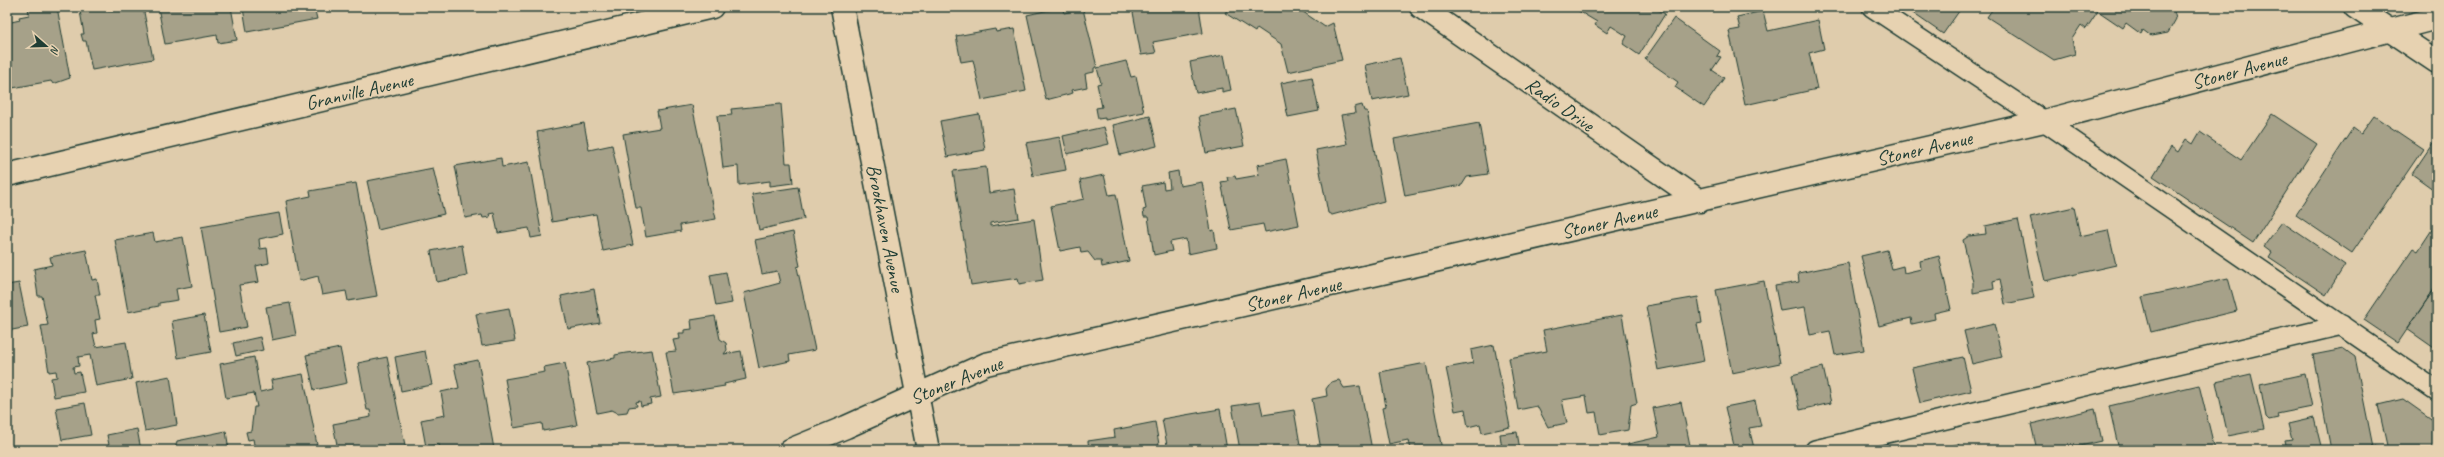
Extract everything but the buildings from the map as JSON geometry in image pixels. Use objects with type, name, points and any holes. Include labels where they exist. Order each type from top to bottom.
[{"type":"street","name":"Granville Avenue","points":[[7,175],[712,7]]},
{"type":"street","name":"Brookhaven Avenue","points":[[842,7],[928,450]]},
{"type":"street","name":"Radio Drive","points":[[1421,7],[1700,200]]},
{"type":"street","points":[[2355,7],[2437,62]]},
{"type":"street","name":"Stoner Avenue","points":[[790,450],[846,427],[986,364],[2044,121],[2437,18]]},
{"type":"lane","points":[[1872,7],[2044,121],[2437,391]]},
{"type":"lane","points":[[1815,450],[2342,325]]}]
